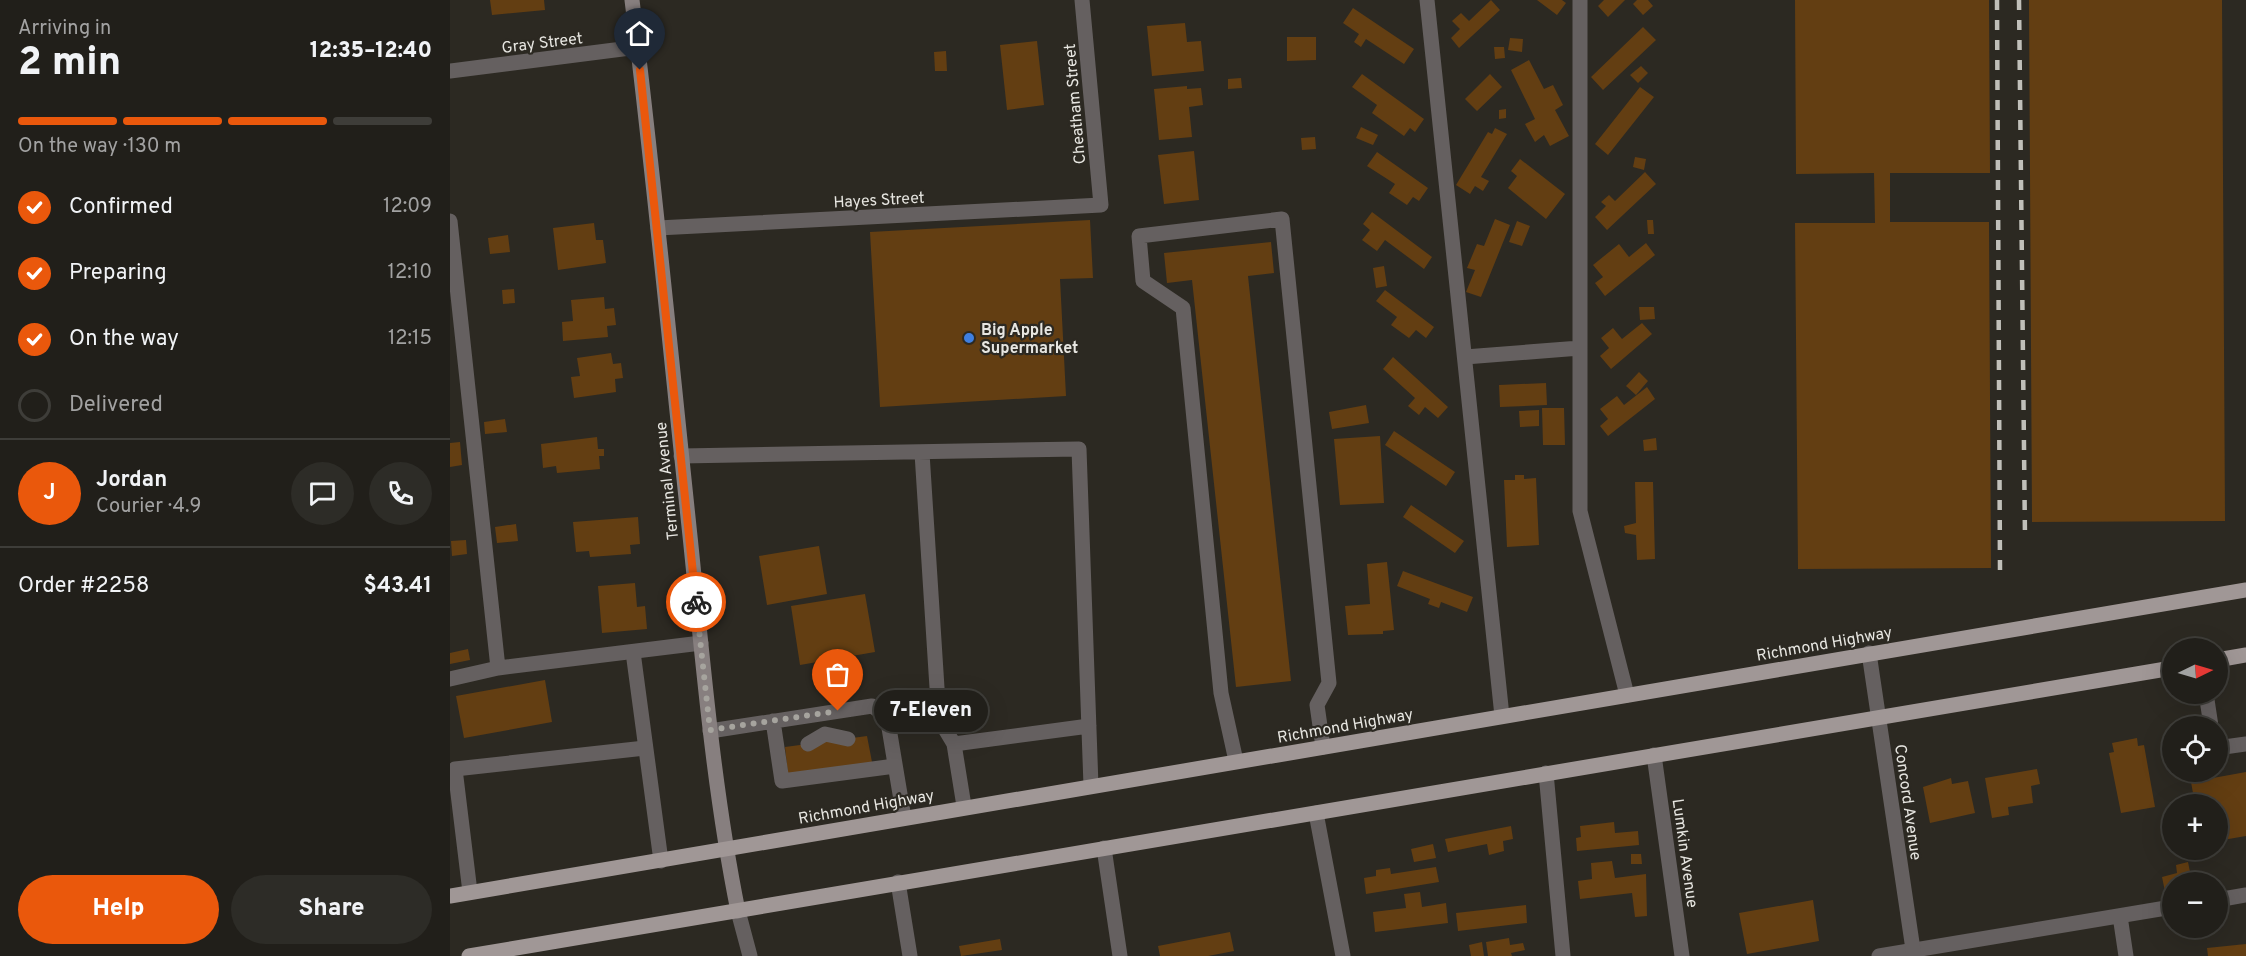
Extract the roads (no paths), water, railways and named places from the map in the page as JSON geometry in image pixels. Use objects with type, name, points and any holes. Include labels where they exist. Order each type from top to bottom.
[{"type":"main road","name":"Richmond Highway","points":[[450,896],[661,861],[964,806],[2246,590]]},
{"type":"main road","points":[[2228,658],[2246,655]]},
{"type":"main road","points":[[469,956],[2162,670]]},
{"type":"street","name":"Terminal Avenue","points":[[632,0],[710,730],[726,849],[750,956]]},
{"type":"street","name":"Cheatham Street","points":[[1082,0],[1101,205]]},
{"type":"street","points":[[1427,0],[1502,716]]},
{"type":"street","points":[[1580,0],[1580,511],[1627,695]]},
{"type":"street","name":"Gray Street","points":[[450,71],[638,47]]},
{"type":"street","name":"Hayes Street","points":[[658,228],[1101,205]]},
{"type":"street","points":[[1236,761],[1221,693],[1183,308],[1143,281],[1139,236],[1282,219],[1329,683],[1317,705],[1323,747]]},
{"type":"street","points":[[450,221],[498,668]]},
{"type":"street","points":[[1464,357],[1580,348]]},
{"type":"street","points":[[681,456],[1079,449],[1091,786]]},
{"type":"street","points":[[922,453],[939,719],[954,744],[964,806]]},
{"type":"street","points":[[450,679],[498,668],[701,643]]},
{"type":"street","points":[[633,651],[661,861]]},
{"type":"street","name":"Concord Avenue","points":[[1869,653],[1913,953]]},
{"type":"street","points":[[710,730],[872,706],[887,716],[904,818]]},
{"type":"street","points":[[822,714],[825,734]]},
{"type":"street","points":[[772,721],[783,781],[895,766]]},
{"type":"street","points":[[954,744],[1089,726]]},
{"type":"street","points":[[808,744],[825,734],[848,739]]},
{"type":"street","points":[[2228,746],[2246,744]]},
{"type":"street","points":[[470,892],[452,769],[645,748]]},
{"type":"street","name":"Lumkin Avenue","points":[[1654,755],[1682,956]]},
{"type":"street","points":[[812,772],[832,776],[852,765]]},
{"type":"street","points":[[1546,773],[1563,956]]},
{"type":"street","points":[[1316,813],[1343,956]]},
{"type":"street","points":[[1104,848],[1120,956]]},
{"type":"street","points":[[898,882],[910,956]]},
{"type":"street","points":[[2228,898],[2246,895]]},
{"type":"street","points":[[1879,956],[1913,953],[2162,909]]},
{"type":"street","points":[[2120,916],[2126,956]]},
{"type":"railway","points":[[1997,0],[2000,570]]},
{"type":"railway","points":[[2019,0],[2025,538]]},
{"type":"place","name":"Big Apple Supermarket","points":[[969,338]]},
{"type":"place","name":"7-Eleven","points":[[838,711]]}]
